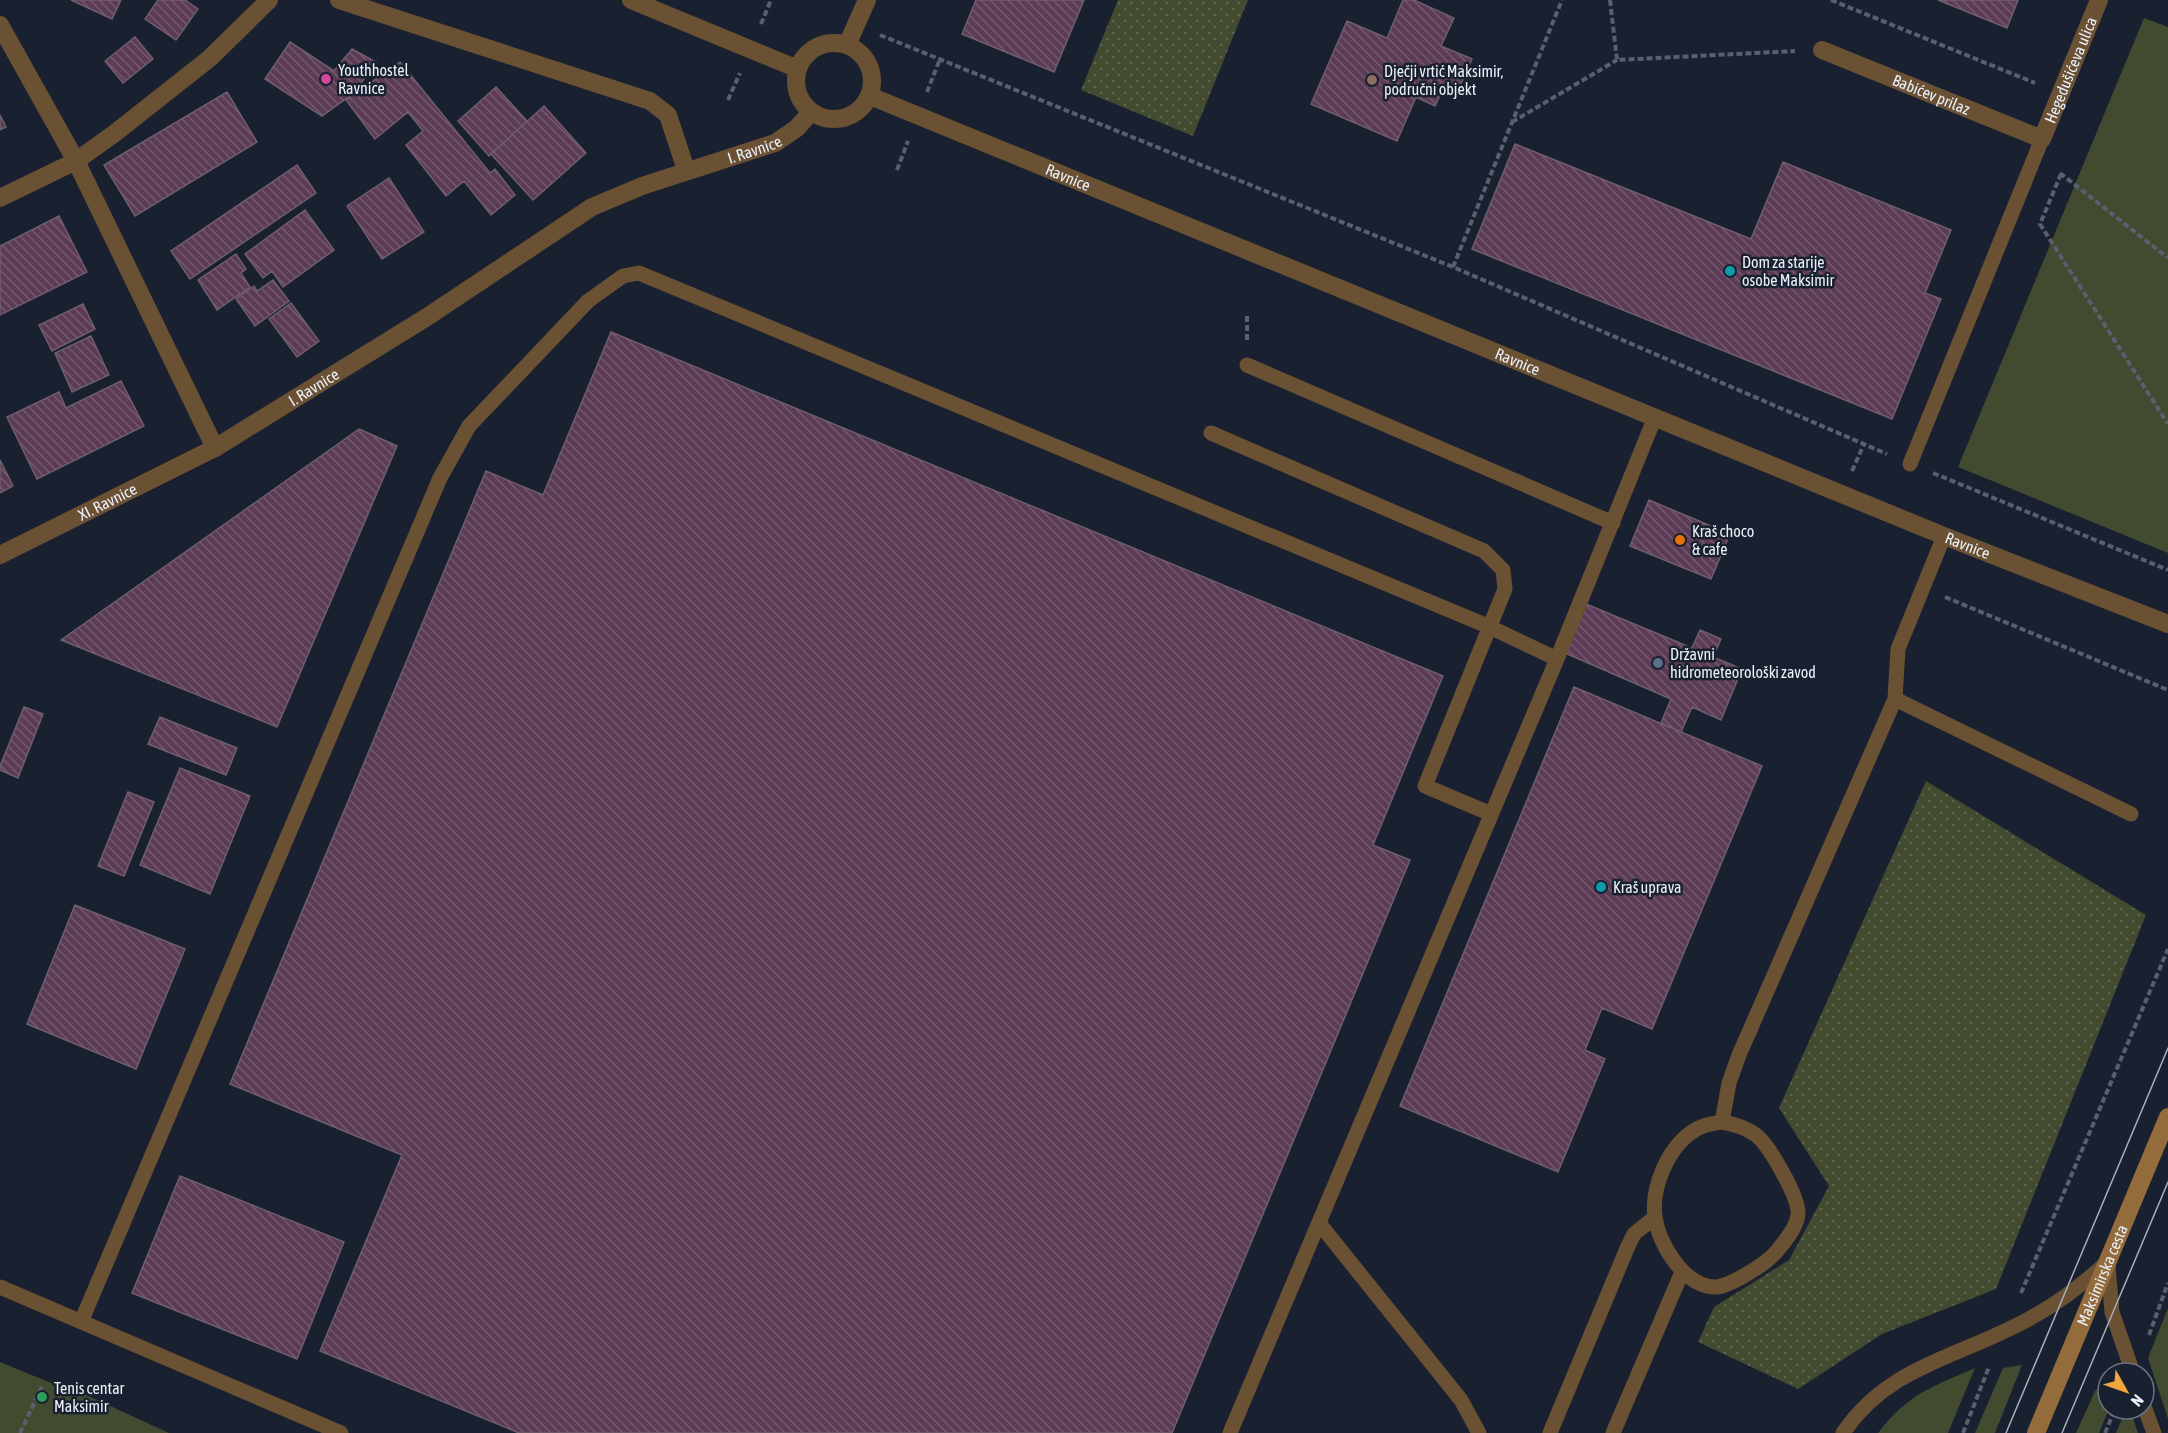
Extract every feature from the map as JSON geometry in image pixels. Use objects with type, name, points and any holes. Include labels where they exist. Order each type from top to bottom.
[{"type":"main road","name":"Maksimirska cesta","points":[[2037,1433],[2168,1117]]},
{"type":"street","points":[[0,198],[76,161],[210,58],[269,0]]},
{"type":"street","points":[[339,0],[650,101],[668,115],[686,170]]},
{"type":"street","points":[[631,0],[798,69]]},
{"type":"street","points":[[847,45],[867,0]]},
{"type":"street","name":"Hegedušićeva ulica","points":[[2042,139],[2099,0]]},
{"type":"street","points":[[0,25],[76,161],[215,448]]},
{"type":"street","points":[[823,44],[847,45],[866,60],[871,71],[870,96],[864,105],[845,118],[822,117],[812,112],[798,93],[798,69],[804,58],[823,44]]},
{"type":"street","name":"Babićev prilaz","points":[[1822,50],[2042,139]]},
{"type":"street","name":"Ravnice","points":[[870,96],[1944,536],[2168,624]]},
{"type":"street","name":"I. Ravnice","points":[[215,448],[427,317],[592,207],[615,195],[686,170],[775,143],[797,128],[812,112]]},
{"type":"street","name":"XI. Ravnice","points":[[0,555],[215,448]]},
{"type":"lane","points":[[1910,464],[2042,139]]},
{"type":"lane","points":[[81,1322],[440,478],[470,426],[588,301],[623,276],[639,273],[1490,627],[1557,659]]},
{"type":"lane","points":[[1247,365],[1613,523]]},
{"type":"lane","points":[[1230,1433],[1557,659],[1655,417]]},
{"type":"lane","points":[[1211,433],[1484,551],[1503,570],[1505,589],[1425,786],[1491,814]]},
{"type":"lane","points":[[1722,1122],[1729,1083],[1739,1054],[1895,699],[1898,649],[1944,536]]},
{"type":"lane","points":[[1895,699],[2131,814]]},
{"type":"lane","points":[[1722,1122],[1749,1131],[1769,1150],[1793,1196],[1798,1216],[1788,1237],[1775,1255],[1729,1284],[1716,1287],[1705,1285],[1682,1272],[1663,1240],[1654,1217],[1660,1178],[1676,1147],[1698,1128],[1722,1122]]},
{"type":"lane","points":[[1550,1433],[1628,1246],[1634,1234],[1654,1217]]},
{"type":"lane","points":[[1319,1223],[1461,1400],[1479,1433]]},
{"type":"lane","points":[[2108,1261],[2108,1289],[2112,1312],[2129,1361]]},
{"type":"lane","points":[[1843,1433],[1852,1419],[1881,1390],[1945,1355],[2032,1318],[2062,1300],[2108,1261]]},
{"type":"lane","points":[[1613,1433],[1682,1272]]},
{"type":"lane","points":[[0,1287],[341,1433]]},
{"type":"path","points":[[1453,267],[1562,0]]},
{"type":"path","points":[[1610,0],[1617,60]]},
{"type":"path","points":[[1831,0],[2061,93]]},
{"type":"path","points":[[879,35],[1453,267],[1864,444],[1849,477]]},
{"type":"path","points":[[1512,122],[1617,60],[1822,50]]},
{"type":"path","points":[[2042,139],[2061,174],[2168,258]]},
{"type":"path","points":[[2061,174],[2040,224],[2168,424]]},
{"type":"path","points":[[1910,464],[2168,570]]},
{"type":"path","points":[[1922,587],[2168,690]]},
{"type":"path","points":[[2020,1295],[2168,949]]},
{"type":"path","points":[[2148,1336],[2168,1283]]},
{"type":"path","points":[[1963,1433],[1989,1366]]},
{"type":"path","points":[[20,1433],[42,1386]]},
{"type":"green space","points":[[1118,0],[1248,0],[1193,136],[1081,90]]},
{"type":"green space","points":[[2144,18],[2168,27],[2168,553],[1958,467]]},
{"type":"green space","points":[[1926,781],[2146,915],[1996,1289],[1882,1334],[1798,1389],[1698,1342],[1714,1307],[1789,1260],[1829,1186],[1779,1108]]},
{"type":"green space","points":[[2168,1308],[2168,1419],[2156,1382],[2156,1361],[2149,1361],[2148,1358]]},
{"type":"green space","name":"Tenis centar Maksimir","points":[[0,1362],[56,1385],[58,1382],[169,1433],[0,1433]]},
{"type":"green space","points":[[2022,1365],[1995,1433],[1975,1433],[2003,1368]]},
{"type":"green space","points":[[1975,1368],[1948,1433],[1878,1433],[1910,1400]]},
{"type":"green space","points":[[2095,1391],[2096,1421],[2104,1421],[2099,1433],[2076,1433]]},
{"type":"green space","points":[[2121,1421],[2134,1421],[2138,1433],[2116,1433]]},
{"type":"building","points":[[71,0],[121,0],[112,19]]},
{"type":"building","points":[[158,0],[185,0],[198,9],[176,40],[145,19]]},
{"type":"building","points":[[976,0],[1084,0],[1054,72],[962,34]]},
{"type":"building","points":[[1403,0],[1414,0],[1454,18],[1441,46],[1472,59],[1456,95],[1443,89],[1435,106],[1416,97],[1397,141],[1311,104],[1347,21],[1387,38]]},
{"type":"building","points":[[1938,0],[2018,0],[2007,28]]},
{"type":"building","points":[[135,37],[153,59],[123,83],[105,61]]},
{"type":"building","points":[[290,42],[334,71],[352,49],[376,62],[354,93],[322,116],[265,79]]},
{"type":"building","points":[[400,62],[490,173],[495,169],[515,195],[491,215],[464,181],[446,196],[406,145],[423,131],[408,112],[375,139],[346,100]]},
{"type":"building","points":[[496,87],[527,121],[489,156],[458,121]]},
{"type":"building","points":[[227,92],[257,142],[135,216],[104,165]]},
{"type":"building","points":[[544,106],[586,153],[533,200],[491,154]]},
{"type":"building","points":[[0,115],[6,127],[0,130]]},
{"type":"building","name":"Dom za starije osobe Maksimir","points":[[1515,144],[1751,239],[1783,162],[1951,230],[1925,293],[1941,299],[1892,419],[1472,249]]},
{"type":"building","points":[[297,165],[316,193],[190,279],[171,251]]},
{"type":"building","points":[[389,178],[424,232],[382,259],[347,206]]},
{"type":"building","points":[[305,210],[334,250],[283,287],[272,271],[263,278],[245,254]]},
{"type":"building","points":[[59,216],[87,272],[0,315],[0,246]]},
{"type":"building","points":[[236,254],[246,269],[241,273],[250,287],[217,310],[198,280]]},
{"type":"building","points":[[273,280],[289,301],[255,326],[236,299],[254,286],[257,291]]},
{"type":"building","points":[[291,303],[319,341],[297,357],[269,319]]},
{"type":"building","points":[[83,304],[95,329],[52,351],[39,325]]},
{"type":"building","points":[[611,332],[1443,676],[1373,845],[1410,860],[1172,1433],[519,1433],[320,1351],[402,1155],[230,1084],[486,471],[543,495]]},
{"type":"building","points":[[91,336],[109,375],[72,392],[55,353]]},
{"type":"building","points":[[121,381],[144,426],[37,479],[7,417],[59,392],[66,408]]},
{"type":"building","points":[[359,429],[397,446],[277,727],[61,640]]},
{"type":"building","points":[[0,460],[13,486],[0,493]]},
{"type":"building","name":"Kraš choco & cafe","points":[[1649,500],[1730,534],[1711,579],[1630,546]]},
{"type":"building","name":"Državni hidrometeorološki zavod","points":[[1586,604],[1692,648],[1700,630],[1721,639],[1713,657],[1742,669],[1721,720],[1692,707],[1681,732],[1661,723],[1671,699],[1565,653]]},
{"type":"building","name":"Kraš uprava","points":[[1574,687],[1762,766],[1652,1029],[1602,1008],[1585,1050],[1605,1059],[1558,1172],[1400,1106]]},
{"type":"building","points":[[24,707],[43,714],[18,778],[0,770],[0,766]]},
{"type":"building","points":[[160,717],[237,748],[226,775],[148,744]]},
{"type":"building","points":[[180,768],[250,796],[210,894],[140,865]]},
{"type":"building","points":[[128,792],[154,802],[124,876],[98,866]]},
{"type":"building","points":[[75,905],[185,949],[136,1069],[27,1024]]},
{"type":"building","points":[[180,1176],[344,1242],[297,1359],[132,1293]]},
{"type":"tram line","points":[[2006,1433],[2168,1048]]},
{"type":"tram line","points":[[2062,1433],[2168,1182]]},
{"type":"place","name":"Youthhostel Ravnice","points":[[326,79]]},
{"type":"place","name":"Dječji vrtić Maksimir, područni objekt","points":[[1372,80]]},
{"type":"place","name":"Dom za starije osobe Maksimir","points":[[1730,271]]},
{"type":"place","name":"Kraš choco & cafe","points":[[1680,540]]},
{"type":"place","name":"Državni hidrometeorološki zavod","points":[[1658,663]]},
{"type":"place","name":"Kraš uprava","points":[[1601,887]]},
{"type":"place","name":"Tenis centar Maksimir","points":[[42,1397]]}]
